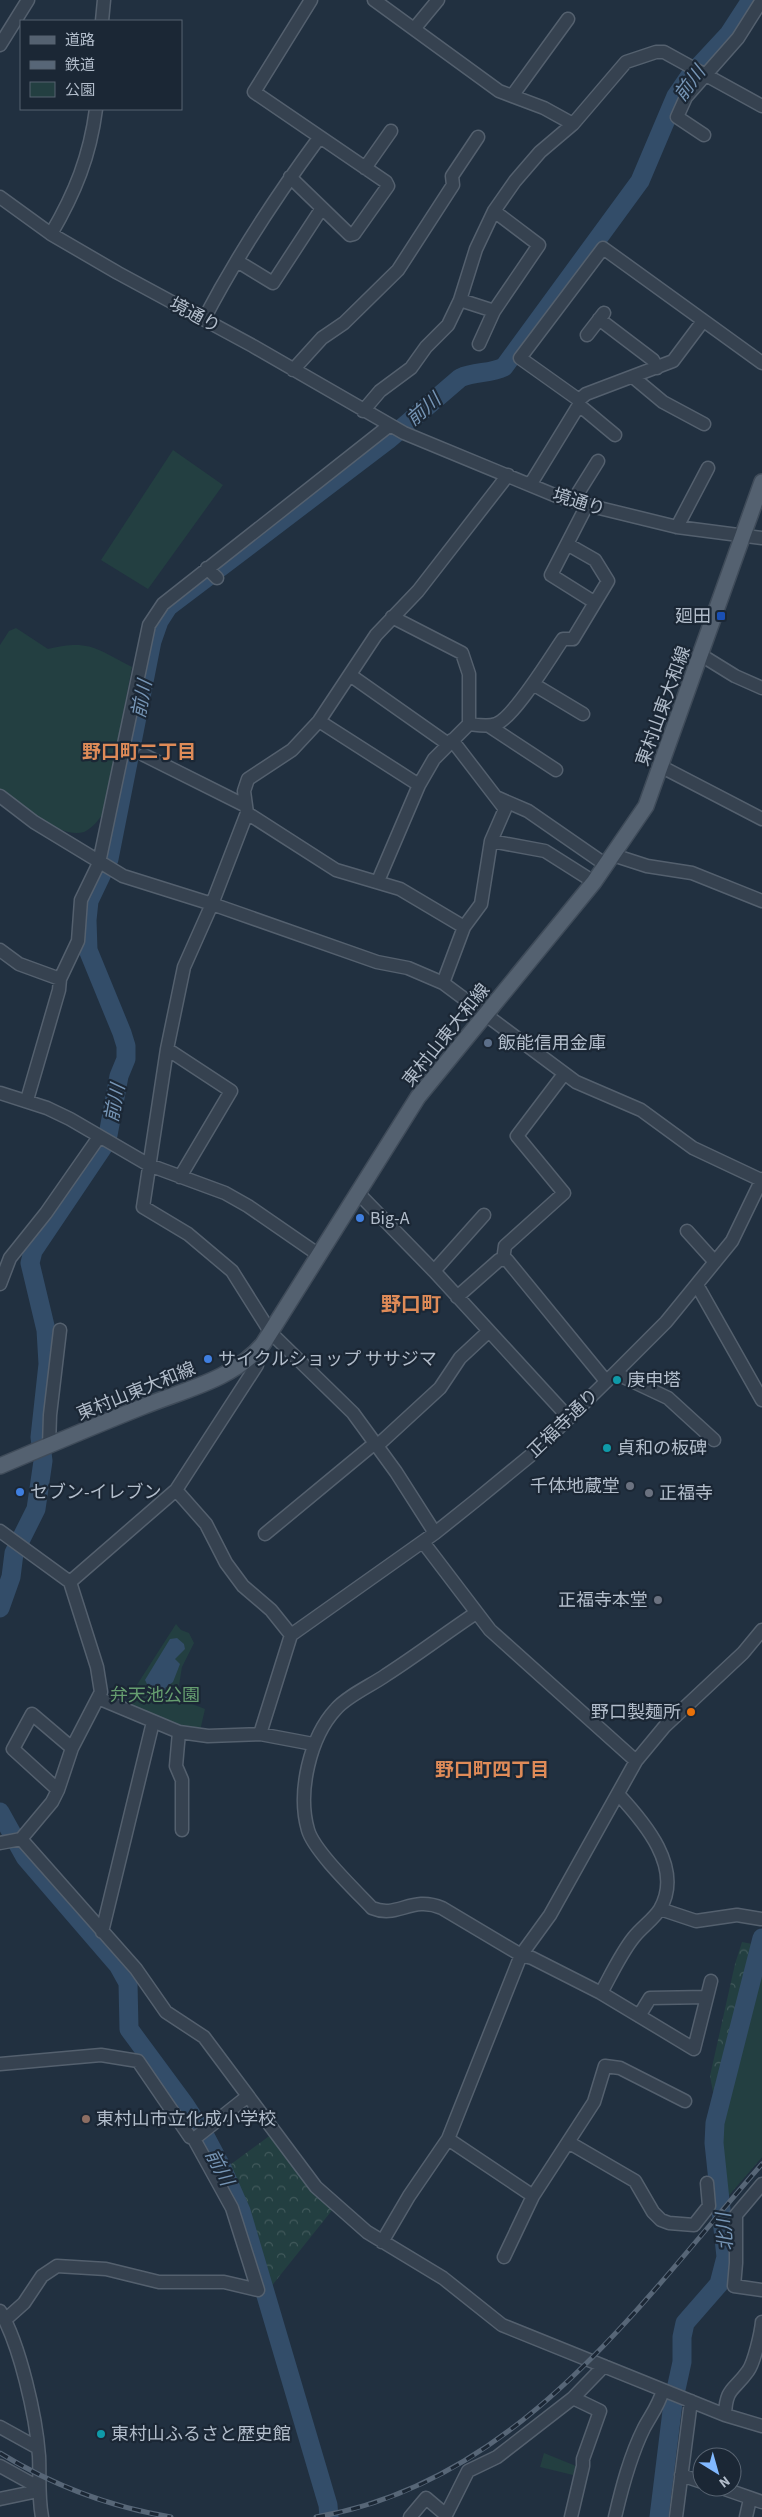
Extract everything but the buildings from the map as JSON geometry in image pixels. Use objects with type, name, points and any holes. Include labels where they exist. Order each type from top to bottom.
[{"type":"main road","name":"東村山東大和線","points":[[0,1466],[141,1407],[220,1377],[255,1354],[271,1333],[418,1097],[594,882],[646,806],[662,767],[762,482]]},
{"type":"street","points":[[0,45],[28,0]]},
{"type":"street","points":[[102,20],[104,0]]},
{"type":"street","points":[[290,177],[350,235],[354,234],[388,186],[386,182],[254,92],[311,0]]},
{"type":"street","points":[[374,0],[499,91],[544,108],[573,124]]},
{"type":"street","points":[[414,29],[438,0]]},
{"type":"street","points":[[704,135],[677,117],[700,71],[738,38],[762,0]]},
{"type":"street","points":[[512,96],[568,19]]},
{"type":"street","points":[[363,410],[380,391],[411,368],[426,347],[448,325],[460,300],[476,249],[494,211],[515,180],[540,152],[573,124],[626,62],[656,52],[664,52],[762,106]]},
{"type":"street","points":[[51,234],[65,209],[88,158],[96,110]]},
{"type":"street","points":[[365,168],[391,131]]},
{"type":"street","points":[[293,370],[322,338],[344,323],[398,270],[453,185],[452,176],[478,137]]},
{"type":"street","points":[[204,320],[222,284],[290,177],[319,138]]},
{"type":"street","name":"境通り","points":[[0,197],[51,234],[396,429],[530,485],[587,506],[677,527],[762,538]]},
{"type":"street","points":[[237,261],[273,283],[322,208]]},
{"type":"street","points":[[479,344],[494,311],[539,245],[494,211]]},
{"type":"street","points":[[615,434],[579,403],[520,358],[603,248],[762,363]]},
{"type":"street","points":[[460,300],[494,311]]},
{"type":"street","points":[[587,335],[602,316],[653,360],[657,368]]},
{"type":"street","points":[[530,485],[586,394],[673,361],[704,321]]},
{"type":"street","points":[[633,377],[663,402],[704,424]]},
{"type":"street","points":[[27,1100],[59,990],[60,979],[78,941],[81,900],[105,867],[149,625],[163,604],[208,568],[396,429]]},
{"type":"street","points":[[573,501],[598,461]]},
{"type":"street","points":[[677,527],[708,468]]},
{"type":"street","points":[[435,1533],[353,1413],[271,1333],[232,1271],[188,1234],[143,1207],[167,1050],[184,967],[212,904],[246,809],[244,791],[248,779],[292,750],[319,721],[376,635],[418,591],[508,476]]},
{"type":"street","points":[[587,506],[552,575],[594,602]]},
{"type":"street","points":[[378,882],[419,785],[434,759],[470,724],[489,726],[499,724],[533,684],[563,639],[573,639],[608,581],[596,560],[567,544]]},
{"type":"street","points":[[208,568],[217,578]]},
{"type":"street","points":[[392,617],[462,653],[469,674],[470,724]]},
{"type":"street","points":[[701,654],[735,676],[762,688]]},
{"type":"street","points":[[350,675],[450,742],[498,798],[504,809],[491,841],[481,904],[464,928],[443,983]]},
{"type":"street","points":[[533,684],[583,714]]},
{"type":"street","points":[[319,721],[419,785]]},
{"type":"street","points":[[489,726],[556,770]]},
{"type":"street","points":[[144,755],[246,809],[336,870],[400,889],[464,928]]},
{"type":"street","points":[[662,767],[762,819]]},
{"type":"street","points":[[0,796],[34,822],[105,867],[377,962],[408,968],[443,983],[576,1082],[641,1110],[693,1148],[761,1180]]},
{"type":"street","points":[[498,798],[528,811],[610,860],[692,873],[762,901]]},
{"type":"street","points":[[491,841],[546,851],[594,882]]},
{"type":"street","points":[[0,950],[19,964],[60,979]]},
{"type":"street","points":[[167,1050],[231,1091],[180,1177]]},
{"type":"street","points":[[503,1260],[505,1246],[564,1193],[517,1136],[564,1074]]},
{"type":"street","points":[[0,1093],[27,1100],[70,1119],[149,1165],[225,1193],[248,1206],[319,1255]]},
{"type":"street","points":[[0,1284],[10,1258],[104,1140]]},
{"type":"street","name":"正福寺通り","points":[[291,1635],[435,1533],[531,1455],[666,1322],[697,1285],[732,1241],[748,1212],[761,1180]]},
{"type":"street","points":[[358,1193],[434,1271],[569,1418]]},
{"type":"street","points":[[434,1271],[484,1215]]},
{"type":"street","points":[[687,1231],[715,1262]]},
{"type":"street","points":[[457,1297],[499,1260],[507,1260],[611,1377],[668,1398],[714,1440]]},
{"type":"street","points":[[697,1285],[762,1400]]},
{"type":"street","points":[[43,1448],[50,1416],[60,1330]]},
{"type":"street","points":[[265,1534],[376,1444],[440,1388],[460,1358],[489,1331]]},
{"type":"street","points":[[70,1582],[176,1490],[257,1365],[255,1354]]},
{"type":"street","points":[[176,1490],[206,1524],[226,1563],[243,1586],[271,1610],[291,1635],[260,1734]]},
{"type":"street","points":[[0,1531],[70,1582],[97,1668],[101,1692],[87,1714],[72,1748],[58,1790],[42,1816],[19,1839],[1,1840]]},
{"type":"street","points":[[423,1542],[490,1630],[636,1761]]},
{"type":"street","points":[[476,1613],[336,1707],[313,1744],[307,1771],[305,1810],[308,1830],[318,1848],[372,1908],[381,1912],[391,1911],[421,1902],[429,1902],[521,1955],[532,1958],[601,1993],[694,2049],[711,1981]]},
{"type":"street","points":[[382,2242],[409,2196],[448,2139],[521,1955],[550,1915],[636,1761],[665,1726],[742,1653],[762,1630]]},
{"type":"street","points":[[98,1698],[178,1732],[208,1736],[260,1734],[313,1744]]},
{"type":"street","points":[[58,1790],[13,1749],[32,1714],[72,1748]]},
{"type":"street","points":[[102,1932],[153,1722]]},
{"type":"street","points":[[178,1732],[176,1766],[182,1780],[182,1830]]},
{"type":"street","points":[[601,1993],[633,1938],[660,1909],[668,1886],[665,1865],[638,1816],[618,1794]]},
{"type":"street","points":[[19,1839],[136,1969],[166,2012],[204,2037],[316,2187],[382,2242],[443,2278],[502,2325],[665,2391],[687,2398],[725,2415],[762,2426]]},
{"type":"street","points":[[660,1909],[696,1921],[737,1915],[761,1919]]},
{"type":"street","points":[[639,2016],[650,1998],[707,1997]]},
{"type":"street","points":[[0,2063],[102,2055],[138,2061],[194,2139],[232,2208],[258,2290],[224,2282],[159,2282],[106,2268],[57,2266],[42,2276],[24,2304],[3,2321],[22,2369],[38,2448],[38,2489],[42,2517]]},
{"type":"street","points":[[504,2257],[533,2196],[594,2102],[605,2066],[620,2068],[685,2101]]},
{"type":"street","points":[[194,2139],[248,2096]]},
{"type":"street","points":[[448,2139],[533,2196]]},
{"type":"street","points":[[568,2142],[635,2181],[653,2212],[661,2220],[669,2223],[694,2225],[709,2206],[707,2183]]},
{"type":"street","points":[[762,2184],[736,2215],[734,2286],[762,2290]]},
{"type":"street","points":[[725,2415],[724,2403],[730,2390],[749,2370],[762,2322]]},
{"type":"street","points":[[410,2517],[426,2498],[445,2516],[468,2471],[497,2457],[573,2398],[604,2366]]},
{"type":"street","points":[[615,2517],[625,2474],[644,2428],[665,2391]]},
{"type":"street","points":[[571,2517],[583,2459],[600,2411],[573,2398]]},
{"type":"street","points":[[676,2517],[687,2398]]},
{"type":"street","points":[[0,2427],[38,2448]]},
{"type":"street","points":[[0,2466],[38,2489]]},
{"type":"street","points":[[681,2475],[692,2479]]},
{"type":"street","points":[[0,2499],[38,2489]]},
{"type":"street","points":[[742,2495],[756,2500],[746,2517]]},
{"type":"green space","points":[[173,450],[223,485],[148,589],[101,560]]},
{"type":"green space","points":[[16,628],[48,649],[74,645],[84,646],[101,651],[132,667],[104,813],[93,826],[84,832],[64,831],[52,826],[0,790],[0,645],[9,631]]},
{"type":"green space","name":"弁天池公園","points":[[176,1624],[181,1630],[189,1633],[194,1643],[182,1667],[177,1698],[205,1709],[200,1731],[176,1727],[124,1705]]},
{"type":"green space","points":[[742,1942],[762,1946],[762,2157],[724,2201],[719,2124],[710,2076],[735,1964]]},
{"type":"green space","points":[[762,1968],[762,2157],[724,2201],[719,2124]]},
{"type":"green space","points":[[272,2134],[333,2209],[266,2293],[241,2211],[223,2170]]},
{"type":"green space","points":[[544,2453],[576,2466],[573,2475],[540,2467]]},
{"type":"water","points":[[177,1638],[184,1644],[185,1649],[175,1659],[180,1664],[173,1682],[165,1688],[174,1698],[169,1703],[154,1695],[145,1680],[170,1639]]},
{"type":"waterway","name":"前川","points":[[0,1608],[11,1577],[14,1553],[36,1509],[43,1461],[40,1437],[48,1364],[46,1330],[30,1263],[33,1251],[103,1147],[108,1135],[119,1076],[126,1059],[126,1046],[122,1033],[88,950],[87,920],[89,901],[109,859],[152,641],[159,621],[168,607],[388,440],[460,378],[504,367],[640,181],[676,96],[689,77],[729,34],[751,0]]},
{"type":"waterway","name":"前川","points":[[0,1812],[25,1857],[118,1965],[128,1983],[129,2029],[185,2105],[205,2136],[223,2170],[241,2211],[328,2505],[329,2517]]},
{"type":"waterway","name":"北川","points":[[659,2517],[673,2403],[682,2362],[682,2337],[685,2323],[719,2284],[726,2257],[714,2143],[715,2123],[762,1938]]},
{"type":"railway","points":[[316,2517],[388,2498],[453,2468],[512,2428],[568,2381],[619,2330],[762,2164]]},
{"type":"railway","points":[[0,2453],[40,2475],[82,2493],[148,2513],[171,2517]]},
{"type":"place","name":"廻田","points":[[721,616]]},
{"type":"place","name":"飯能信用金庫","points":[[488,1043]]},
{"type":"place","name":"Big-A","points":[[360,1218]]},
{"type":"place","name":"サイクルショップ ササジマ","points":[[208,1359]]},
{"type":"place","name":"庚申塔","points":[[617,1380]]},
{"type":"place","name":"貞和の板碑","points":[[607,1448]]},
{"type":"place","name":"千体地蔵堂","points":[[630,1486]]},
{"type":"place","name":"セブン-イレブン","points":[[20,1492]]},
{"type":"place","name":"正福寺","points":[[649,1493]]},
{"type":"place","name":"正福寺本堂","points":[[658,1600]]},
{"type":"place","name":"野口製麺所","points":[[691,1712]]},
{"type":"place","name":"東村山市立化成小学校","points":[[86,2119]]},
{"type":"place","name":"東村山ふるさと歴史館","points":[[101,2434]]},
{"type":"district","name":"野口町二丁目","points":[[139,751]]},
{"type":"district","name":"野口町","points":[[411,1304]]},
{"type":"district","name":"野口町四丁目","points":[[492,1769]]}]
